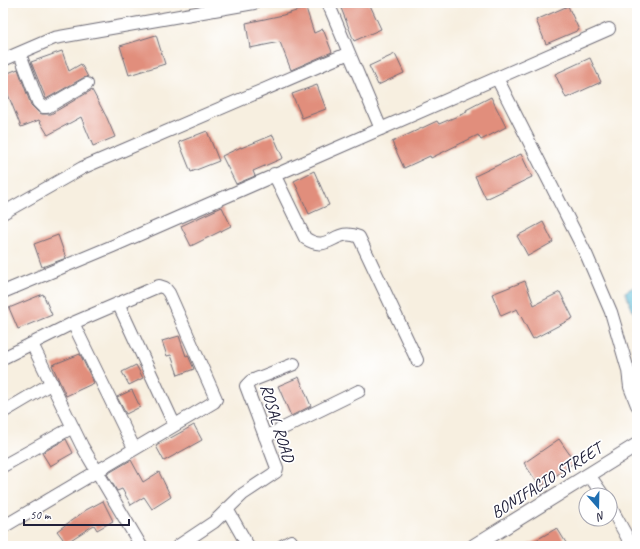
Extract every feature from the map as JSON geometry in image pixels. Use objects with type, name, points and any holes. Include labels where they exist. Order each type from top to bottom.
[{"type":"street","points":[[3,60],[20,54],[54,38],[254,3]]},
{"type":"street","points":[[328,3],[381,129]]},
{"type":"street","points":[[3,292],[113,246],[609,28]]},
{"type":"street","points":[[3,213],[82,168],[349,53]]},
{"type":"street","points":[[20,54],[38,102],[42,108],[47,107],[87,84]]},
{"type":"street","points":[[498,78],[588,256],[611,312],[628,370],[630,387],[637,405]]},
{"type":"street","points":[[274,174],[305,238],[314,244],[324,244],[343,234],[352,234],[359,237],[417,360]]},
{"type":"street","points":[[3,358],[73,322],[159,286],[165,288],[169,293],[216,399],[214,402],[174,424],[3,527]]},
{"type":"street","points":[[118,303],[174,424]]},
{"type":"street","points":[[73,322],[134,448]]},
{"type":"street","points":[[32,344],[73,427],[141,546]]},
{"type":"street","name":"ROSAL ROAD","points":[[178,546],[204,529],[243,494],[276,472],[277,468],[246,386],[247,383],[294,364]]},
{"type":"street","points":[[3,412],[52,383]]},
{"type":"street","points":[[265,437],[359,391]]},
{"type":"street","points":[[3,466],[73,427]]},
{"type":"street","name":"BONIFACIO STREET","points":[[482,544],[637,445]]},
{"type":"street","points":[[589,475],[597,487]]},
{"type":"street","points":[[227,509],[248,546]]},
{"type":"street","points":[[618,521],[632,546]]},
{"type":"water","points":[[637,285],[637,321],[625,292]]},
{"type":"building","points":[[339,3],[369,3],[381,29],[354,41]]},
{"type":"building","points":[[568,6],[579,30],[546,44],[536,20]]},
{"type":"building","points":[[306,8],[314,33],[323,29],[332,52],[291,70],[280,42],[250,48],[246,23],[283,15]]},
{"type":"building","points":[[156,35],[165,64],[129,75],[120,46]]},
{"type":"building","points":[[62,51],[69,71],[81,64],[88,77],[83,78],[46,99],[31,62]]},
{"type":"building","points":[[395,54],[404,73],[378,85],[369,66]]},
{"type":"building","points":[[590,58],[601,82],[566,98],[555,74]]},
{"type":"building","points":[[18,69],[31,105],[42,114],[51,114],[92,90],[115,137],[93,146],[81,117],[48,135],[39,120],[21,127],[3,82],[3,75]]},
{"type":"building","points":[[317,85],[326,109],[302,118],[292,94]]},
{"type":"building","points":[[491,97],[506,127],[481,140],[478,135],[431,158],[430,156],[404,168],[392,142],[437,121],[439,124],[467,112],[466,110]]},
{"type":"building","points":[[207,131],[219,161],[191,172],[179,142]]},
{"type":"building","points":[[273,135],[283,158],[253,171],[255,176],[236,184],[222,156]]},
{"type":"building","points":[[521,154],[532,177],[486,199],[475,176]]},
{"type":"building","points":[[314,171],[329,205],[309,214],[294,181]]},
{"type":"building","points":[[222,207],[231,226],[191,246],[181,226]]},
{"type":"building","points":[[543,222],[553,242],[528,256],[517,236]]},
{"type":"building","points":[[58,235],[66,258],[42,267],[34,244]]},
{"type":"building","points":[[525,281],[534,305],[560,292],[573,318],[533,339],[517,309],[501,316],[492,294]]},
{"type":"building","points":[[43,294],[52,315],[18,329],[9,308]]},
{"type":"building","points":[[179,336],[186,356],[188,355],[194,369],[178,375],[171,355],[167,356],[162,341]]},
{"type":"building","points":[[80,354],[94,383],[66,396],[52,365]]},
{"type":"building","points":[[136,365],[143,378],[129,385],[122,372]]},
{"type":"building","points":[[299,377],[311,406],[291,416],[278,386]]},
{"type":"building","points":[[132,390],[140,407],[126,414],[117,397]]},
{"type":"building","points":[[194,425],[202,440],[164,461],[156,446]]},
{"type":"building","points":[[66,439],[73,453],[50,466],[42,453]]},
{"type":"building","points":[[559,439],[575,462],[540,487],[524,463]]},
{"type":"building","points":[[131,460],[143,482],[159,472],[171,497],[152,509],[144,497],[131,505],[122,489],[117,491],[107,474]]},
{"type":"building","points":[[103,501],[113,521],[97,530],[94,525],[66,543],[57,531],[86,510]]},
{"type":"building","points":[[557,528],[568,546],[526,546]]}]
